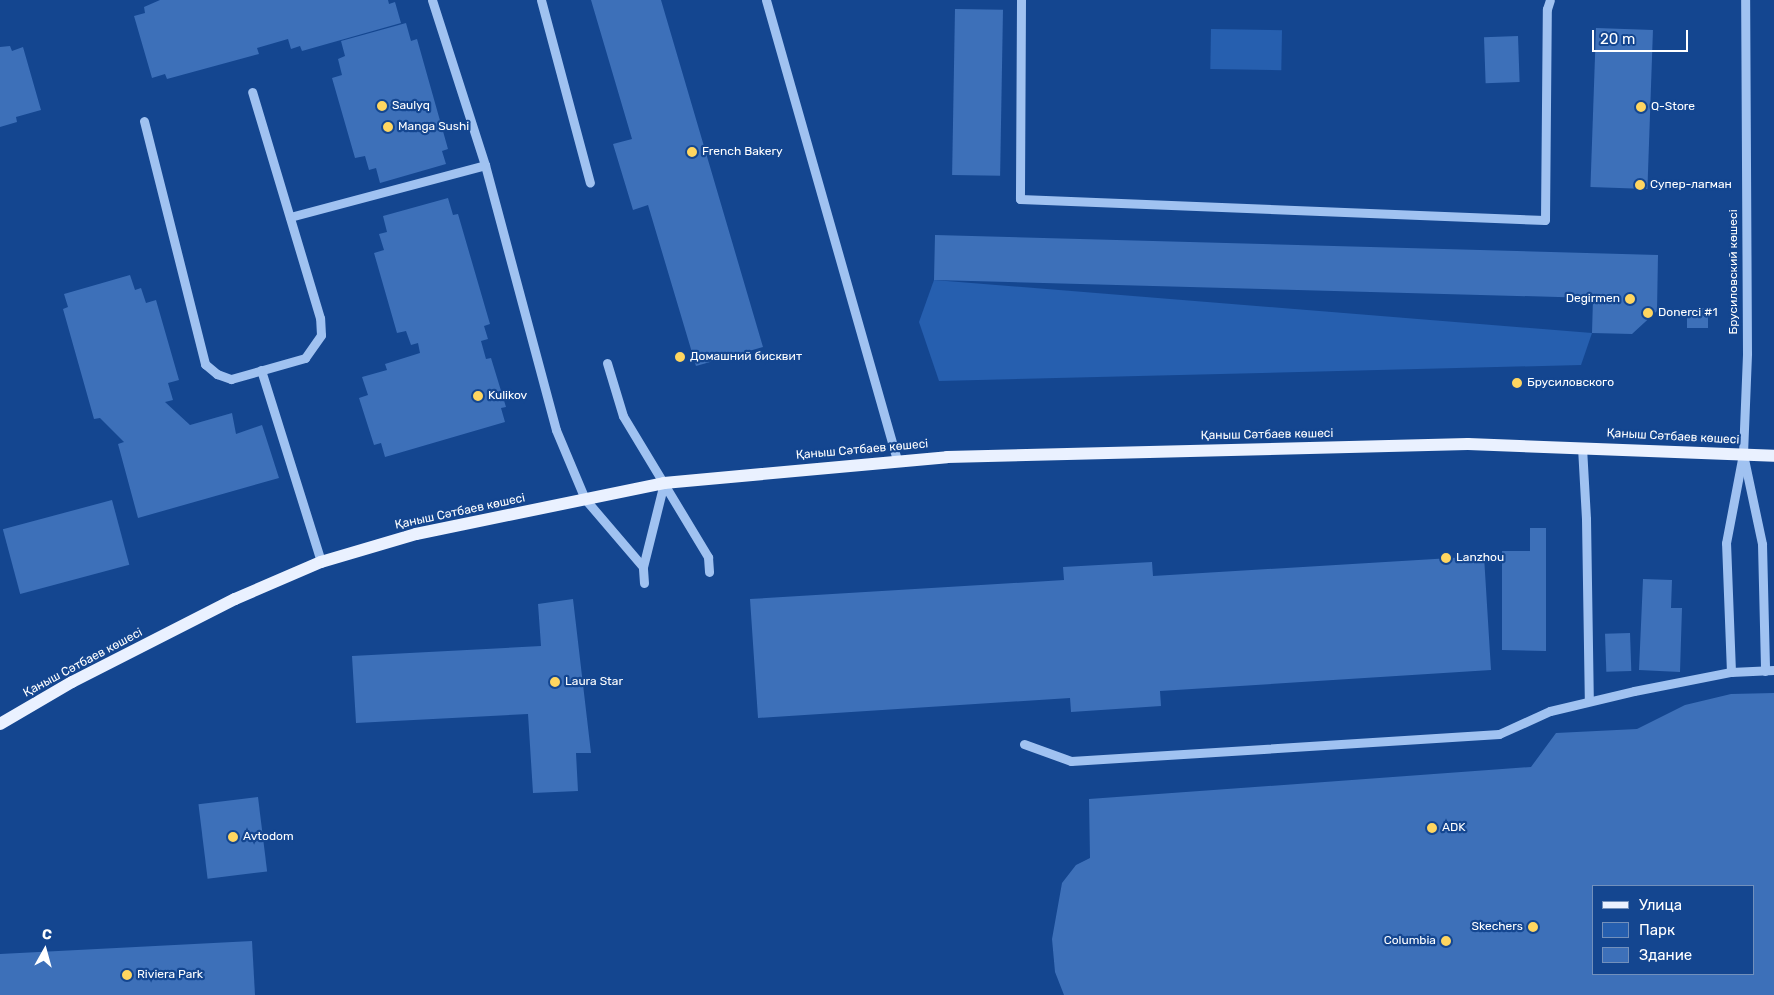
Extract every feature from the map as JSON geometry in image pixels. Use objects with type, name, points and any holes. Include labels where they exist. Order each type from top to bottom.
[{"type":"main road","name":"Қаныш Сәтбаев көшесі","points":[[0,724],[72,682],[235,599],[321,562],[416,534],[664,483],[897,459],[1468,444],[1582,446],[1774,456]]},
{"type":"street","points":[[432,0],[485,166],[556,430],[585,499],[643,567]]},
{"type":"street","points":[[541,0],[590,183]]},
{"type":"street","points":[[766,0],[897,459]]},
{"type":"street","points":[[1021,0],[1020,199],[1545,220],[1547,9],[1550,0]]},
{"type":"street","name":"Брусиловский көшесі","points":[[1743,454],[1747,353],[1745,0]]},
{"type":"street","points":[[144,121],[205,364],[217,374],[231,378],[261,370],[305,358],[321,335],[320,318],[252,92]]},
{"type":"street","points":[[290,217],[485,166]]},
{"type":"street","points":[[607,363],[623,416],[708,557],[709,572]]},
{"type":"street","points":[[261,370],[321,562]]},
{"type":"street","points":[[1582,446],[1586,519],[1589,701]]},
{"type":"street","points":[[1024,744],[1071,761],[1499,734],[1550,711],[1589,701],[1731,672],[1769,671],[1762,544],[1743,454]]},
{"type":"street","points":[[1731,672],[1726,543],[1743,454]]},
{"type":"street","points":[[644,583],[643,567],[664,483]]},
{"type":"green space","points":[[1211,29],[1282,30],[1281,70],[1210,69]]},
{"type":"green space","points":[[934,280],[1592,333],[1581,365],[939,381],[919,322]]},
{"type":"building","points":[[160,0],[388,0],[389,4],[395,2],[401,23],[302,51],[300,46],[291,49],[288,39],[257,48],[259,54],[167,79],[165,74],[152,78],[134,16],[145,13],[144,7]]},
{"type":"building","points":[[591,0],[661,0],[763,347],[696,366],[648,205],[633,210],[613,144],[632,139]]},
{"type":"building","points":[[955,9],[1003,10],[1000,176],[952,175]]},
{"type":"building","points":[[406,23],[411,41],[417,39],[448,149],[442,151],[446,164],[380,183],[376,168],[369,170],[365,156],[355,158],[332,78],[342,75],[338,59],[345,56],[341,41]]},
{"type":"building","points":[[1596,28],[1653,30],[1647,189],[1590,187]]},
{"type":"building","points":[[1518,36],[1520,82],[1486,83],[1484,37]]},
{"type":"building","points":[[10,46],[12,51],[23,47],[41,110],[16,117],[17,122],[0,127],[0,47]]},
{"type":"building","points":[[448,198],[453,215],[458,214],[490,324],[484,326],[488,339],[481,341],[486,359],[491,358],[506,407],[501,408],[505,422],[385,457],[381,443],[374,445],[359,398],[368,395],[362,377],[387,370],[385,364],[420,353],[418,343],[411,345],[406,331],[397,333],[374,253],[384,250],[379,234],[387,232],[383,216]]},
{"type":"building","points":[[935,235],[1658,255],[1657,311],[1632,334],[1592,333],[1593,298],[934,280]]},
{"type":"building","points":[[130,275],[135,290],[141,288],[146,303],[156,300],[179,380],[168,383],[173,400],[165,402],[190,425],[232,413],[236,434],[262,425],[279,478],[138,518],[118,444],[124,442],[100,418],[94,419],[63,309],[68,307],[64,294]]},
{"type":"building","points":[[1687,308],[1708,308],[1708,328],[1687,328]]},
{"type":"building","points":[[112,500],[129,565],[20,594],[3,529]]},
{"type":"building","points":[[1530,528],[1546,528],[1546,651],[1502,650],[1502,551],[1530,551]]},
{"type":"building","points":[[1484,556],[1491,670],[1160,691],[1161,706],[1071,712],[1070,698],[758,718],[750,599],[1064,580],[1063,567],[1152,562],[1153,576]]},
{"type":"building","points":[[1643,579],[1672,580],[1671,608],[1682,608],[1680,672],[1639,670]]},
{"type":"building","points":[[573,599],[591,753],[576,753],[578,791],[533,793],[528,714],[356,723],[352,656],[541,646],[538,604]]},
{"type":"building","points":[[1630,633],[1631,671],[1606,672],[1605,634]]},
{"type":"building","name":"ADK","points":[[1774,693],[1774,995],[1064,995],[1055,972],[1052,939],[1062,883],[1076,865],[1090,858],[1089,799],[1531,767],[1556,733],[1637,729],[1685,705],[1731,694]]},
{"type":"building","name":"Avtodom","points":[[258,797],[267,871],[208,879],[198,804]]},
{"type":"building","name":"Riviera Park","points":[[252,941],[255,995],[0,995],[0,954]]},
{"type":"place","name":"Saulyq","points":[[382,106]]},
{"type":"place","name":"Q-Store","points":[[1641,107]]},
{"type":"place","name":"Manga Sushi","points":[[388,127]]},
{"type":"place","name":"French Bakery","points":[[692,152]]},
{"type":"place","name":"Супер-лагман","points":[[1640,185]]},
{"type":"place","name":"Degirmen","points":[[1630,299]]},
{"type":"place","name":"Donerci #1","points":[[1648,313]]},
{"type":"place","name":"Домашний бисквит","points":[[680,357]]},
{"type":"place","name":"Брусиловского","points":[[1517,383]]},
{"type":"place","name":"Kulikov","points":[[478,396]]},
{"type":"place","name":"Lanzhou","points":[[1446,558]]},
{"type":"place","name":"Laura Star","points":[[555,682]]},
{"type":"place","name":"ADK","points":[[1432,828]]},
{"type":"place","name":"Avtodom","points":[[233,837]]},
{"type":"place","name":"Skechers","points":[[1533,927]]},
{"type":"place","name":"Columbia","points":[[1446,941]]},
{"type":"place","name":"Riviera Park","points":[[127,975]]}]
